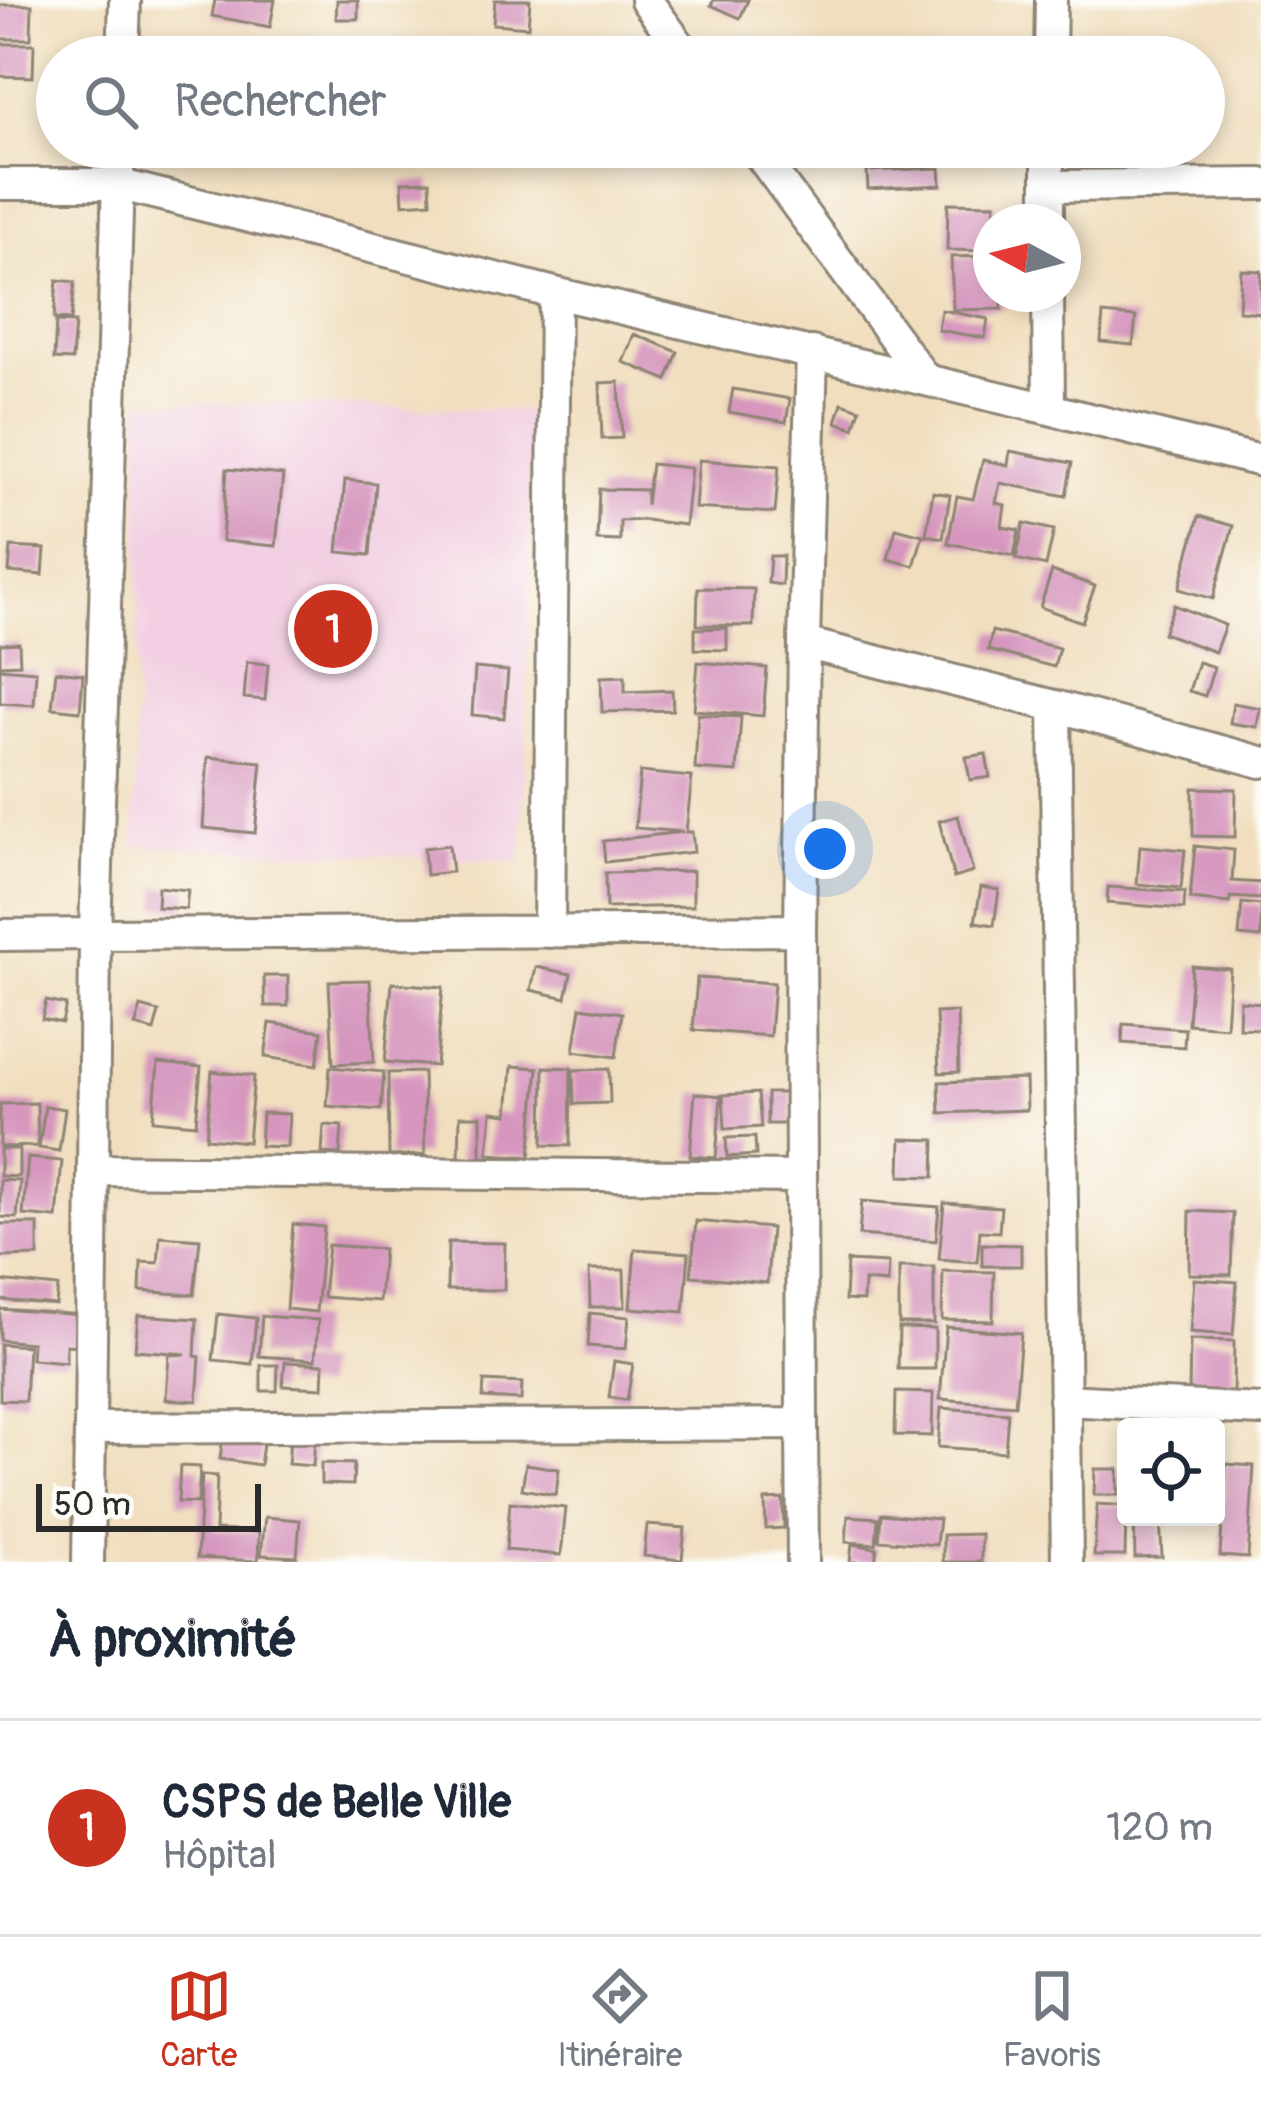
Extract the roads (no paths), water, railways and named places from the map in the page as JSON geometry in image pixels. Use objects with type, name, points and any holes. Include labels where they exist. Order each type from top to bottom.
[{"type":"street","points":[[124,36],[125,0]]},
{"type":"street","points":[[646,0],[673,36]]},
{"type":"street","points":[[1050,36],[1051,0]]},
{"type":"street","points":[[88,1562],[95,934],[118,168]]},
{"type":"street","points":[[769,168],[925,380]]},
{"type":"street","points":[[1048,168],[1048,204]]},
{"type":"street","points":[[0,184],[117,184],[1261,461]]},
{"type":"street","points":[[1048,186],[1261,184]]},
{"type":"street","points":[[549,932],[555,293]]},
{"type":"street","points":[[1048,312],[1049,410]]},
{"type":"street","points":[[803,1562],[800,930],[812,352]]},
{"type":"street","points":[[804,644],[1261,762]]},
{"type":"street","points":[[1055,706],[1067,1562]]},
{"type":"street","points":[[0,934],[800,930]]},
{"type":"street","points":[[93,1170],[801,1177]]},
{"type":"street","points":[[1064,1400],[1261,1410]]},
{"type":"street","points":[[89,1428],[802,1424]]},
{"type":"place","name":"CSPS de Belle Ville","points":[[333,629]]}]
